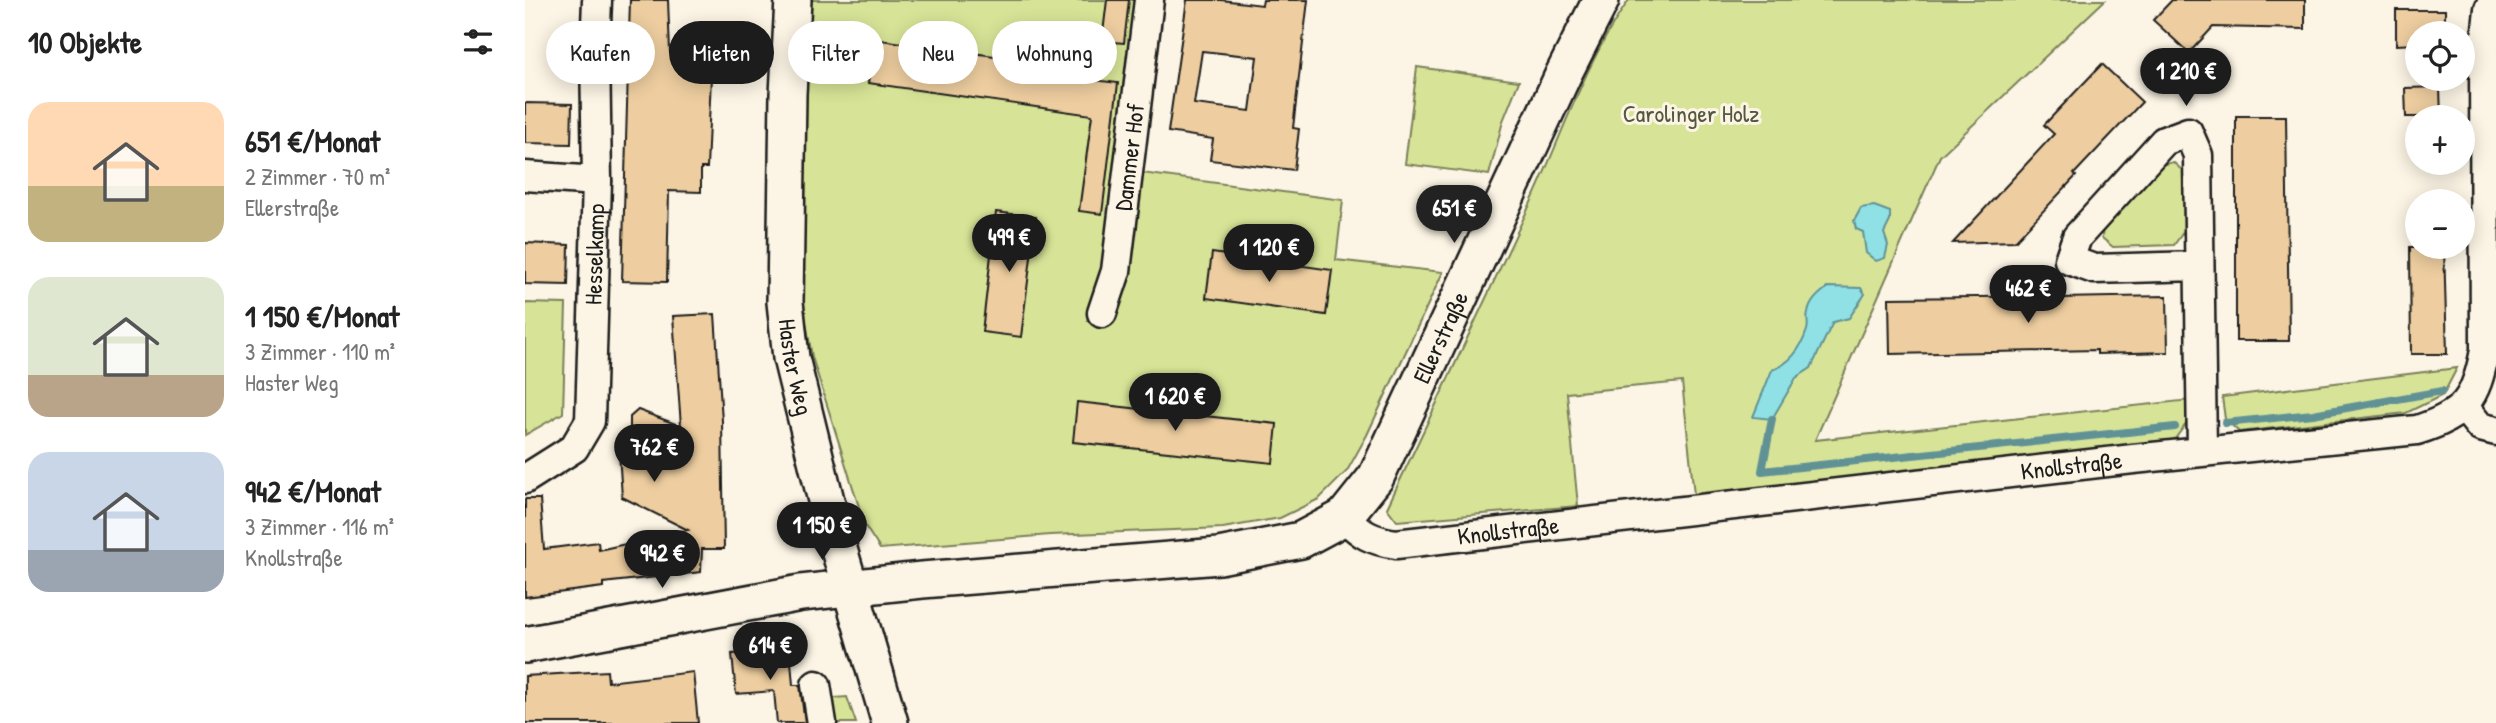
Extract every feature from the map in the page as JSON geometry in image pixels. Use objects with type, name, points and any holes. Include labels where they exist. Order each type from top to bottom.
[{"type":"street","name":"Hesselkamp","points":[[525,479],[574,448],[590,421],[597,181],[597,0]]},
{"type":"street","name":"Haster Weg","points":[[793,0],[788,94],[785,302],[791,358],[832,529],[890,723]]},
{"type":"street","name":"Dammer Hof","points":[[1102,313],[1116,271],[1149,0]]},
{"type":"street","name":"Ellerstraße","points":[[1344,517],[1376,477],[1580,38],[1601,0]]},
{"type":"street","points":[[2493,0],[2489,9],[2484,58],[2485,350],[2480,377],[2464,407],[2480,427],[2496,432]]},
{"type":"street","points":[[2198,266],[2094,269],[2069,260],[2077,237],[2164,141],[2188,132],[2198,155],[2202,451]]},
{"type":"street","points":[[525,176],[597,181]]},
{"type":"street","name":"Knollstraße","points":[[1344,517],[1373,540],[1397,544],[2202,451],[2417,430],[2442,422],[2464,407]]},
{"type":"street","points":[[525,645],[769,597],[850,586],[1219,556],[1301,540],[1344,517]]},
{"type":"street","points":[[816,685],[822,723]]},
{"type":"green space","points":[[810,0],[1141,0],[1119,170],[1343,200],[1336,260],[1443,272],[1367,435],[1347,471],[1319,499],[1280,518],[1223,528],[1050,535],[880,549],[865,526],[812,357],[802,299],[799,231],[806,84],[884,84],[884,21],[809,21]]},
{"type":"green space","name":"Carolinger Holz","points":[[1629,0],[2105,0],[1940,156],[1815,440],[2190,400],[2189,420],[2174,440],[1694,495],[1682,382],[1567,393],[1578,506],[1397,521],[1387,508],[1534,196],[1588,71]]},
{"type":"green space","points":[[1417,67],[1519,81],[1503,121],[1489,175],[1405,164]]},
{"type":"green space","points":[[2173,162],[2185,173],[2184,231],[2174,245],[2113,247],[2102,238],[2103,225],[2157,166]]},
{"type":"green space","points":[[525,303],[566,304],[563,413],[525,435]]},
{"type":"green space","points":[[2457,368],[2443,395],[2406,413],[2239,432],[2225,419],[2222,397]]},
{"type":"green space","points":[[847,697],[856,723],[826,723],[822,699]]},
{"type":"water","points":[[1874,206],[1890,212],[1890,221],[1884,233],[1888,245],[1885,258],[1876,261],[1866,253],[1863,232],[1856,229],[1854,221],[1861,208]]},
{"type":"water","points":[[1828,287],[1861,288],[1865,294],[1849,318],[1833,322],[1811,368],[1796,378],[1772,419],[1753,417],[1772,370],[1790,359],[1798,349],[1807,330],[1807,315],[1811,305]]},
{"type":"building","points":[[630,0],[668,0],[669,84],[711,84],[707,168],[701,168],[701,192],[669,191],[667,282],[622,281],[628,84],[655,84],[655,21],[629,21]]},
{"type":"building","points":[[1107,0],[1129,0],[1124,43],[1117,42],[1117,21],[1104,21]]},
{"type":"building","points":[[1187,0],[1221,0],[1262,5],[1263,0],[1308,0],[1293,128],[1299,129],[1294,170],[1210,160],[1213,139],[1168,132]],"holes":[[[1202,51],[1257,57],[1250,111],[1194,104]]]},
{"type":"building","points":[[2172,0],[2305,0],[2305,29],[2213,27],[2189,53],[2153,20]]},
{"type":"building","points":[[2396,10],[2445,10],[2445,21],[2405,21],[2405,45],[2396,45]]},
{"type":"building","points":[[884,40],[898,42],[898,84],[978,84],[978,54],[992,56],[992,84],[1118,83],[1102,214],[1079,211],[1092,115],[875,84],[884,84]]},
{"type":"building","points":[[2102,64],[2142,102],[2015,241],[1953,243],[2054,134],[2044,125]]},
{"type":"building","points":[[2405,91],[2440,91],[2441,105],[2406,105]]},
{"type":"building","points":[[525,103],[572,104],[571,144],[525,143]]},
{"type":"building","points":[[2236,116],[2286,116],[2289,341],[2236,341]]},
{"type":"building","points":[[996,212],[1036,217],[1021,337],[982,332]]},
{"type":"building","points":[[525,243],[569,245],[568,285],[525,284]]},
{"type":"building","points":[[1212,253],[1332,270],[1326,315],[1206,298]]},
{"type":"building","points":[[2410,259],[2444,259],[2447,354],[2411,354]]},
{"type":"building","points":[[2167,296],[2168,352],[2097,354],[2097,350],[1890,354],[1889,298]]},
{"type":"building","points":[[715,314],[722,421],[724,549],[702,549],[701,572],[603,583],[603,587],[525,597],[525,499],[540,499],[544,549],[598,542],[599,550],[688,530],[622,497],[618,438],[630,429],[630,417],[638,410],[681,426],[673,316]]},
{"type":"building","points":[[1077,402],[1277,424],[1273,463],[1073,442]]},
{"type":"building","points":[[790,650],[793,685],[800,685],[805,723],[777,723],[774,691],[736,694],[732,654]]},
{"type":"building","points":[[607,671],[608,682],[693,672],[698,723],[525,723],[525,676]]},
{"type":"waterway","points":[[2225,423],[2313,414],[2442,391]]},
{"type":"waterway","points":[[1772,419],[1762,471],[2175,427]]}]
